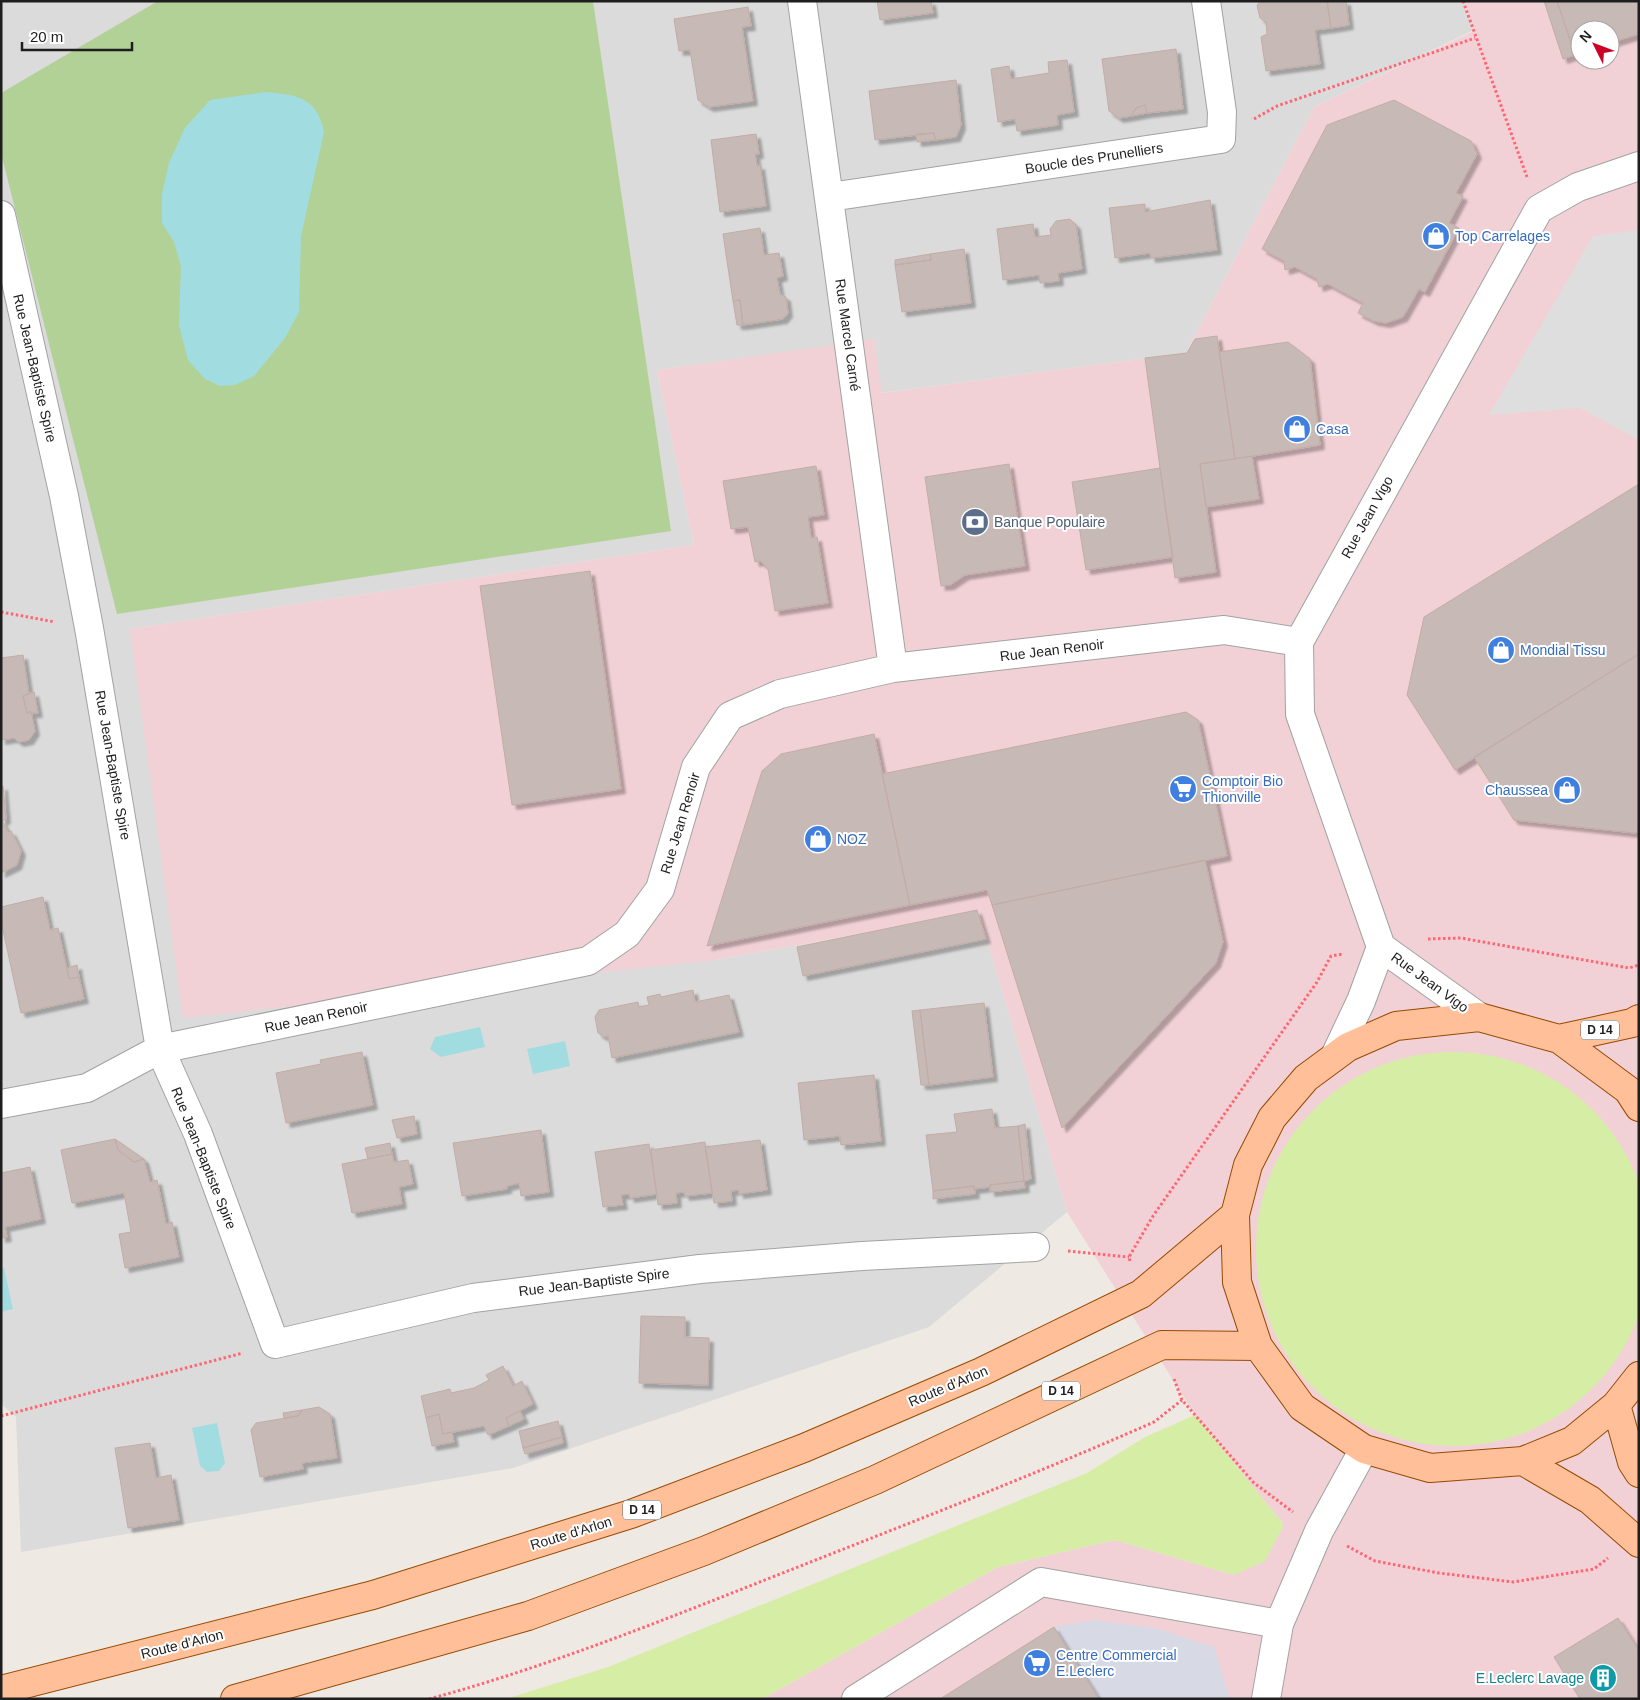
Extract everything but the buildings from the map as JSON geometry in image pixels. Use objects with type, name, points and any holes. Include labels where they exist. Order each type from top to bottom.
[{"type":"main road","points":[[1639,1107],[1628,1090],[1560,1039],[1479,1017],[1396,1026],[1348,1047],[1306,1078],[1272,1118],[1248,1165],[1235,1215],[1237,1282],[1258,1346],[1302,1406],[1364,1449],[1430,1468],[1523,1461],[1572,1441],[1616,1405],[1639,1376]]},
{"type":"main road","name":"D 14","points":[[1560,1039],[1632,1023],[1639,1019]]},
{"type":"main road","name":"Route d'Arlon","points":[[1,1690],[373,1595],[631,1514],[804,1448],[981,1372],[1141,1294],[1235,1215]]},
{"type":"main road","name":"D 14","points":[[235,1699],[528,1616],[704,1551],[875,1480],[1162,1345],[1258,1346]]},
{"type":"main road","points":[[1616,1405],[1632,1462],[1639,1473]]},
{"type":"main road","points":[[1523,1461],[1590,1500],[1636,1540]]},
{"type":"street","name":"Rue Marcel Carné","points":[[802,1],[893,668]]},
{"type":"street","points":[[1206,1],[1222,112],[1221,139]]},
{"type":"street","name":"Boucle des Prunelliers","points":[[830,197],[1221,139]]},
{"type":"street","points":[[1539,209],[1578,187],[1639,166]]},
{"type":"street","name":"Rue Jean Vigo","points":[[1479,1017],[1381,947],[1300,714],[1299,642],[1539,209]]},
{"type":"street","name":"Rue Jean-Baptiste Spire","points":[[1,215],[64,496],[89,628],[160,1049],[198,1134],[275,1344],[473,1298],[512,1293],[700,1269],[862,1256],[1034,1247]]},
{"type":"street","name":"Rue Jean Renoir","points":[[1,1104],[88,1088],[160,1049],[588,961],[627,934],[660,889],[696,767],[730,716],[780,694],[893,668],[1224,630],[1299,642]]},
{"type":"street","name":"Rue Jean Vigo","points":[[1335,1056],[1361,1001],[1381,947]]},
{"type":"street","points":[[1266,1699],[1279,1624],[1319,1531],[1364,1449]]},
{"type":"street","points":[[856,1699],[1041,1582],[1279,1624]]},
{"type":"path","points":[[1463,1],[1539,209]]},
{"type":"path","points":[[1221,139],[1278,106],[1475,38]]},
{"type":"path","points":[[1,612],[89,628]]},
{"type":"path","points":[[1381,947],[1423,939],[1461,938],[1629,968],[1639,965]]},
{"type":"path","points":[[1034,1247],[1129,1258]]},
{"type":"path","points":[[1,1416],[275,1344]]},
{"type":"path","points":[[429,1699],[474,1687],[637,1630],[878,1536],[1154,1422],[1182,1400]]},
{"type":"path","points":[[1513,1582],[1594,1569],[1636,1540]]},
{"type":"shaded area","points":[[1,1],[1464,1],[1474,30],[1314,107],[1186,353],[881,393],[874,340],[657,370],[694,545],[130,629],[715,960],[979,912],[1067,1212],[929,1327],[513,1468],[21,1552],[16,1417],[1,1404]]},
{"type":"shaded area","points":[[1464,1],[1639,1],[1639,1699],[762,1699],[998,1567],[1115,1540],[1234,1575],[1284,1525],[1195,1415],[1067,1212],[979,912],[715,960],[183,1018],[130,629],[694,545],[657,370],[874,339],[882,393],[1186,353],[1314,107],[1474,31]]},
{"type":"shaded area","points":[[1639,230],[1639,440],[1580,408],[1489,415],[1593,236]]},
{"type":"shaded area","points":[[1094,1620],[1159,1629],[1214,1647],[1230,1699],[1099,1699],[1054,1627]]},
{"type":"green space","points":[[158,1],[593,1],[671,531],[117,614],[1,153],[1,93]]},
{"type":"green space","points":[[1453,1052],[1491,1056],[1510,1060],[1528,1067],[1563,1085],[1592,1110],[1617,1139],[1635,1174],[1642,1192],[1646,1211],[1650,1249],[1646,1287],[1642,1306],[1635,1324],[1617,1359],[1592,1388],[1563,1413],[1528,1431],[1510,1438],[1491,1442],[1453,1446],[1415,1442],[1396,1438],[1378,1431],[1343,1413],[1314,1388],[1289,1359],[1271,1324],[1264,1306],[1260,1287],[1256,1249],[1260,1211],[1264,1192],[1271,1174],[1289,1139],[1314,1110],[1343,1085],[1378,1067],[1396,1060],[1415,1056]]},
{"type":"green space","points":[[1195,1415],[1284,1525],[1265,1561],[1234,1575],[1115,1540],[998,1567],[762,1699],[506,1699],[608,1667],[1087,1473],[1145,1437]]},
{"type":"water","points":[[266,92],[304,100],[316,111],[324,132],[301,236],[299,312],[285,338],[254,376],[235,385],[220,386],[205,379],[188,360],[179,325],[181,266],[174,242],[162,223],[162,194],[169,163],[185,128],[210,100]]},
{"type":"water","points":[[480,1027],[485,1047],[441,1057],[430,1049],[435,1037]]},
{"type":"water","points":[[565,1041],[570,1066],[533,1074],[527,1049]]},
{"type":"water","points":[[1,1268],[4,1268],[13,1309],[1,1312]]},
{"type":"water","points":[[217,1423],[225,1463],[219,1471],[207,1472],[200,1466],[192,1428]]},
{"type":"place","name":"Top Carrelages","points":[[1436,236]]},
{"type":"place","name":"Casa","points":[[1297,429]]},
{"type":"place","name":"Banque Populaire","points":[[975,522]]},
{"type":"place","name":"Mondial Tissu","points":[[1501,650]]},
{"type":"place","name":"Comptoir Bio Thionville","points":[[1183,789]]},
{"type":"place","name":"Chaussea","points":[[1567,790]]},
{"type":"place","name":"NOZ","points":[[818,839]]},
{"type":"place","name":"Centre Commercial E.Leclerc","points":[[1037,1663]]},
{"type":"place","name":"E.Leclerc Lavage","points":[[1603,1678]]}]
